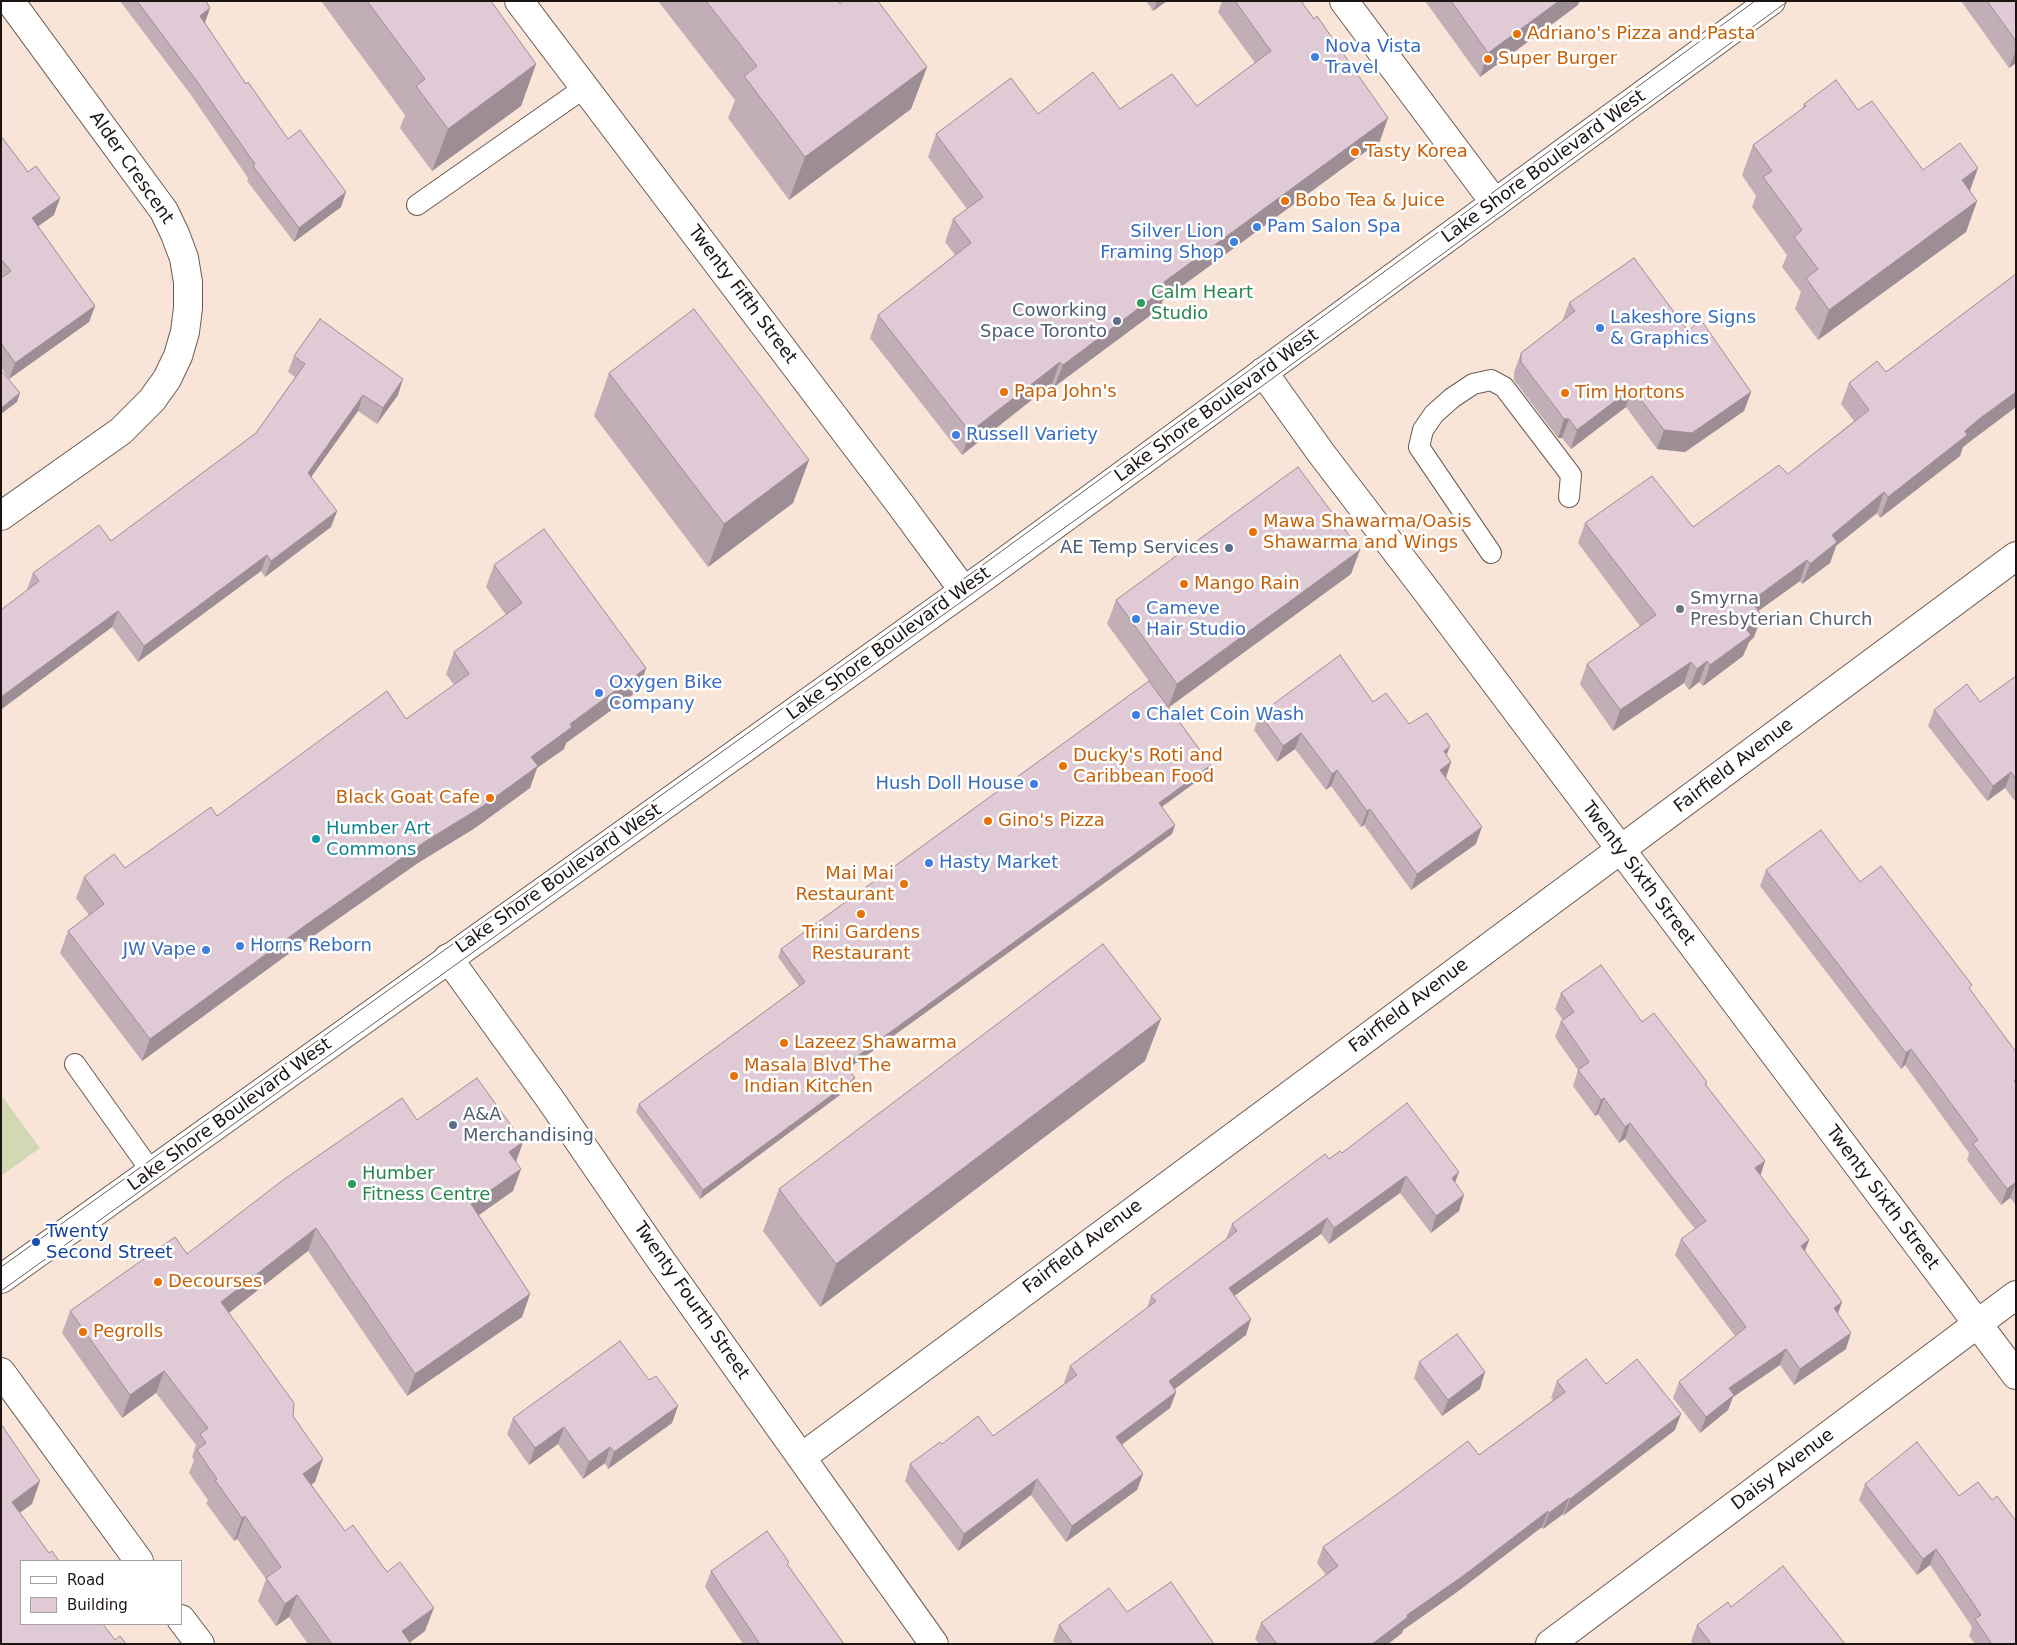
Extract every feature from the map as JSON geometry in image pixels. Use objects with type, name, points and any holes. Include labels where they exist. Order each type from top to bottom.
[{"type":"street","name":"Alder Crescent","points":[[1,516],[121,430],[152,400],[167,379],[178,356],[188,308],[188,282],[184,258],[164,212],[10,1]]},
{"type":"street","name":"Twenty Fifth Street","points":[[519,1],[964,591]]},
{"type":"street","points":[[1344,1],[1495,203]]},
{"type":"street","name":"Lake Shore Boulevard West","points":[[1,1279],[964,591],[1771,1]]},
{"type":"street","name":"Twenty Sixth Street","points":[[1263,372],[1321,453],[2016,1375]]},
{"type":"street","name":"Fairfield Avenue","points":[[802,1457],[2016,556]]},
{"type":"street","name":"Twenty Fourth Street","points":[[448,958],[550,1099],[666,1267],[934,1644]]},
{"type":"street","name":"Daisy Avenue","points":[[1550,1644],[2016,1295]]},
{"type":"street","points":[[1,1372],[138,1560]]},
{"type":"street","points":[[182,1620],[200,1644]]},
{"type":"lane","points":[[417,205],[584,88]]},
{"type":"lane","points":[[1491,553],[1419,447],[1423,430],[1434,414],[1452,398],[1473,384],[1491,380],[1504,387],[1570,475],[1568,497]]},
{"type":"lane","points":[[75,1064],[151,1171]]},
{"type":"green space","points":[[1,1095],[40,1148],[1,1176]]},
{"type":"building","points":[[137,1],[206,1],[210,8],[200,16],[246,84],[248,82],[288,139],[300,130],[346,192],[299,228],[253,166],[255,164],[196,80]]},
{"type":"building","points":[[367,1],[491,1],[536,64],[448,129],[416,86],[425,79]]},
{"type":"building","points":[[706,1],[838,1],[840,4],[844,1],[878,1],[927,67],[805,157],[744,76],[757,66]]},
{"type":"building","points":[[1235,1],[1301,1],[1314,19],[1317,16],[1388,118],[1164,282],[1167,287],[1063,365],[1060,362],[970,432],[878,315],[971,243],[953,219],[983,197],[936,134],[1011,78],[1038,114],[1093,72],[1120,109],[1172,74],[1197,106],[1271,51]]},
{"type":"building","points":[[1451,1],[1559,1],[1488,53]]},
{"type":"building","points":[[1987,1],[2016,1],[2016,41]]},
{"type":"building","points":[[1836,80],[1858,110],[1872,101],[1923,170],[1960,143],[1978,168],[1962,180],[1977,201],[1829,310],[1806,278],[1818,269],[1794,237],[1802,230],[1763,177],[1772,171],[1753,145],[1806,106],[1804,104]]},
{"type":"building","points":[[1,136],[28,172],[36,166],[60,198],[32,218],[95,306],[15,363],[1,343],[1,278],[11,271],[1,259]]},
{"type":"building","points":[[1634,258],[1688,331],[1701,320],[1751,392],[1692,433],[1664,430],[1632,388],[1577,430],[1569,419],[1564,419],[1521,362],[1521,353],[1575,311],[1569,303]]},
{"type":"building","points":[[2016,274],[2016,392],[1979,419],[1965,431],[1967,435],[1888,497],[1884,492],[1832,535],[1837,542],[1810,564],[1807,560],[1751,601],[1762,616],[1746,629],[1751,635],[1710,665],[1707,661],[1697,669],[1691,662],[1620,710],[1587,664],[1656,615],[1585,523],[1652,476],[1693,527],[1779,465],[1788,474],[1869,410],[1849,383],[1877,361],[1886,372]]},
{"type":"building","points":[[694,309],[809,460],[724,524],[609,373]]},
{"type":"building","points":[[320,319],[403,379],[383,408],[363,395],[308,473],[337,511],[271,561],[267,555],[144,646],[118,611],[1,697],[1,610],[39,581],[33,573],[99,525],[111,541],[256,433],[305,364],[294,356]]},
{"type":"building","points":[[1,370],[20,393],[1,408]]},
{"type":"building","points":[[1298,467],[1360,550],[1177,684],[1116,600]]},
{"type":"building","points":[[544,529],[646,668],[570,724],[572,727],[531,757],[538,766],[483,806],[426,841],[310,922],[150,1039],[68,931],[104,904],[84,877],[114,854],[125,868],[211,807],[217,816],[387,691],[406,719],[469,674],[454,652],[522,603],[494,565]]},
{"type":"building","points":[[1340,655],[1373,702],[1386,693],[1409,724],[1427,713],[1450,746],[1444,751],[1451,762],[1440,770],[1482,827],[1417,874],[1370,809],[1367,811],[1337,770],[1332,774],[1301,733],[1283,746],[1260,714]]},
{"type":"building","points":[[2016,676],[2016,779],[2011,772],[1993,786],[1934,710],[1967,684],[1980,702]]},
{"type":"building","points":[[1149,681],[1211,765],[1159,803],[1175,825],[845,1065],[855,1078],[703,1190],[639,1104],[805,982],[781,949]]},
{"type":"building","points":[[1821,830],[1860,882],[1881,866],[1972,985],[1969,988],[2016,1052],[2016,1080],[2014,1081],[2016,1084],[2016,1182],[2007,1189],[1973,1144],[1978,1140],[1911,1049],[1906,1053],[1766,870]]},
{"type":"building","points":[[1103,944],[1161,1019],[836,1264],[779,1189]]},
{"type":"building","points":[[1601,965],[1642,1022],[1654,1013],[1707,1082],[1705,1084],[1765,1161],[1755,1168],[1809,1240],[1801,1246],[1842,1302],[1834,1308],[1851,1333],[1800,1369],[1786,1349],[1729,1388],[1734,1395],[1706,1417],[1679,1382],[1746,1327],[1681,1239],[1706,1221],[1630,1123],[1625,1127],[1604,1098],[1601,1100],[1578,1070],[1589,1062],[1561,1021],[1574,1012],[1561,993]]},
{"type":"building","points":[[477,1078],[523,1142],[509,1152],[521,1169],[471,1204],[530,1294],[415,1374],[316,1228],[221,1302],[294,1403],[293,1416],[323,1459],[303,1474],[345,1531],[353,1525],[387,1572],[400,1562],[434,1608],[402,1631],[411,1644],[332,1644],[297,1595],[285,1604],[266,1578],[281,1567],[245,1516],[242,1518],[215,1480],[217,1479],[197,1450],[206,1443],[200,1434],[208,1428],[164,1371],[130,1395],[70,1311],[175,1237],[187,1254],[283,1180],[402,1098],[417,1120]]},
{"type":"building","points":[[1407,1103],[1459,1172],[1452,1178],[1464,1195],[1436,1216],[1406,1176],[1334,1228],[1327,1218],[1229,1288],[1251,1319],[1169,1381],[1176,1392],[1116,1437],[1143,1474],[1072,1526],[1037,1479],[964,1534],[910,1464],[940,1442],[942,1444],[978,1416],[993,1436],[1077,1375],[1070,1366],[1156,1301],[1151,1296],[1237,1231],[1232,1224],[1325,1154],[1329,1159],[1340,1151],[1342,1153]]},
{"type":"building","points":[[1457,1334],[1485,1372],[1448,1400],[1419,1362]]},
{"type":"building","points":[[620,1341],[649,1380],[656,1376],[678,1406],[614,1452],[610,1447],[589,1462],[564,1427],[535,1448],[513,1418]]},
{"type":"building","points":[[1586,1359],[1606,1384],[1637,1359],[1681,1414],[1570,1499],[1549,1513],[1548,1511],[1463,1576],[1407,1615],[1408,1617],[1372,1644],[1277,1644],[1261,1623],[1338,1566],[1323,1547],[1468,1441],[1479,1455],[1565,1392],[1557,1381]]},
{"type":"building","points":[[1,1424],[40,1481],[12,1502],[49,1553],[52,1551],[58,1560],[20,1560],[20,1625],[104,1625],[115,1640],[120,1636],[126,1644],[1,1644]]},
{"type":"building","points":[[1917,1442],[1959,1496],[1978,1482],[1992,1500],[1997,1496],[2016,1521],[2016,1644],[1992,1644],[1975,1619],[1981,1615],[1936,1549],[1923,1559],[1865,1484]]},
{"type":"building","points":[[767,1531],[789,1562],[787,1564],[844,1644],[760,1644],[711,1571]]},
{"type":"building","points":[[1783,1566],[1845,1644],[1707,1644],[1710,1642],[1697,1625],[1728,1602],[1731,1607]]},
{"type":"building","points":[[1171,1582],[1214,1644],[1073,1644],[1059,1625],[1109,1588],[1127,1612]]},
{"type":"tram line","points":[[1,1267],[958,583],[1755,1]]},
{"type":"tram line","points":[[1,1291],[1269,381],[1788,1]]},
{"type":"place","name":"Adriano's Pizza and Pasta","points":[[1517,34]]},
{"type":"place","name":"Nova Vista Travel","points":[[1315,57]]},
{"type":"place","name":"Super Burger","points":[[1488,59]]},
{"type":"place","name":"Tasty Korea","points":[[1355,152]]},
{"type":"place","name":"Bobo Tea & Juice","points":[[1285,201]]},
{"type":"place","name":"Pam Salon Spa","points":[[1257,227]]},
{"type":"place","name":"Silver Lion Framing Shop","points":[[1234,242]]},
{"type":"place","name":"Calm Heart Studio","points":[[1141,303]]},
{"type":"place","name":"Coworking Space Toronto","points":[[1117,321]]},
{"type":"place","name":"Lakeshore Signs & Graphics","points":[[1600,328]]},
{"type":"place","name":"Papa John's","points":[[1004,392]]},
{"type":"place","name":"Tim Hortons","points":[[1565,393]]},
{"type":"place","name":"Russell Variety","points":[[956,435]]},
{"type":"place","name":"Mawa Shawarma/Oasis Shawarma and Wings","points":[[1253,532]]},
{"type":"place","name":"AE Temp Services","points":[[1229,548]]},
{"type":"place","name":"Mango Rain","points":[[1184,584]]},
{"type":"place","name":"Smyrna Presbyterian Church","points":[[1680,609]]},
{"type":"place","name":"Cameve Hair Studio","points":[[1136,619]]},
{"type":"place","name":"Oxygen Bike Company","points":[[599,693]]},
{"type":"place","name":"Chalet Coin Wash","points":[[1136,715]]},
{"type":"place","name":"Ducky's Roti and Caribbean Food","points":[[1063,766]]},
{"type":"place","name":"Hush Doll House","points":[[1034,784]]},
{"type":"place","name":"Black Goat Cafe","points":[[490,798]]},
{"type":"place","name":"Gino's Pizza","points":[[988,821]]},
{"type":"place","name":"Humber Art Commons","points":[[316,839]]},
{"type":"place","name":"Hasty Market","points":[[929,863]]},
{"type":"place","name":"Mai Mai Restaurant","points":[[904,884]]},
{"type":"place","name":"Trini Gardens Restaurant","points":[[861,914]]},
{"type":"place","name":"Horns Reborn","points":[[240,946]]},
{"type":"place","name":"JW Vape","points":[[206,950]]},
{"type":"place","name":"Lazeez Shawarma","points":[[784,1043]]},
{"type":"place","name":"Masala Blvd The Indian Kitchen","points":[[734,1076]]},
{"type":"place","name":"A&A Merchandising","points":[[453,1125]]},
{"type":"place","name":"Humber Fitness Centre","points":[[352,1184]]},
{"type":"place","name":"Twenty Second Street","points":[[36,1242]]},
{"type":"place","name":"Decourses","points":[[158,1282]]},
{"type":"place","name":"Pegrolls","points":[[83,1332]]}]
